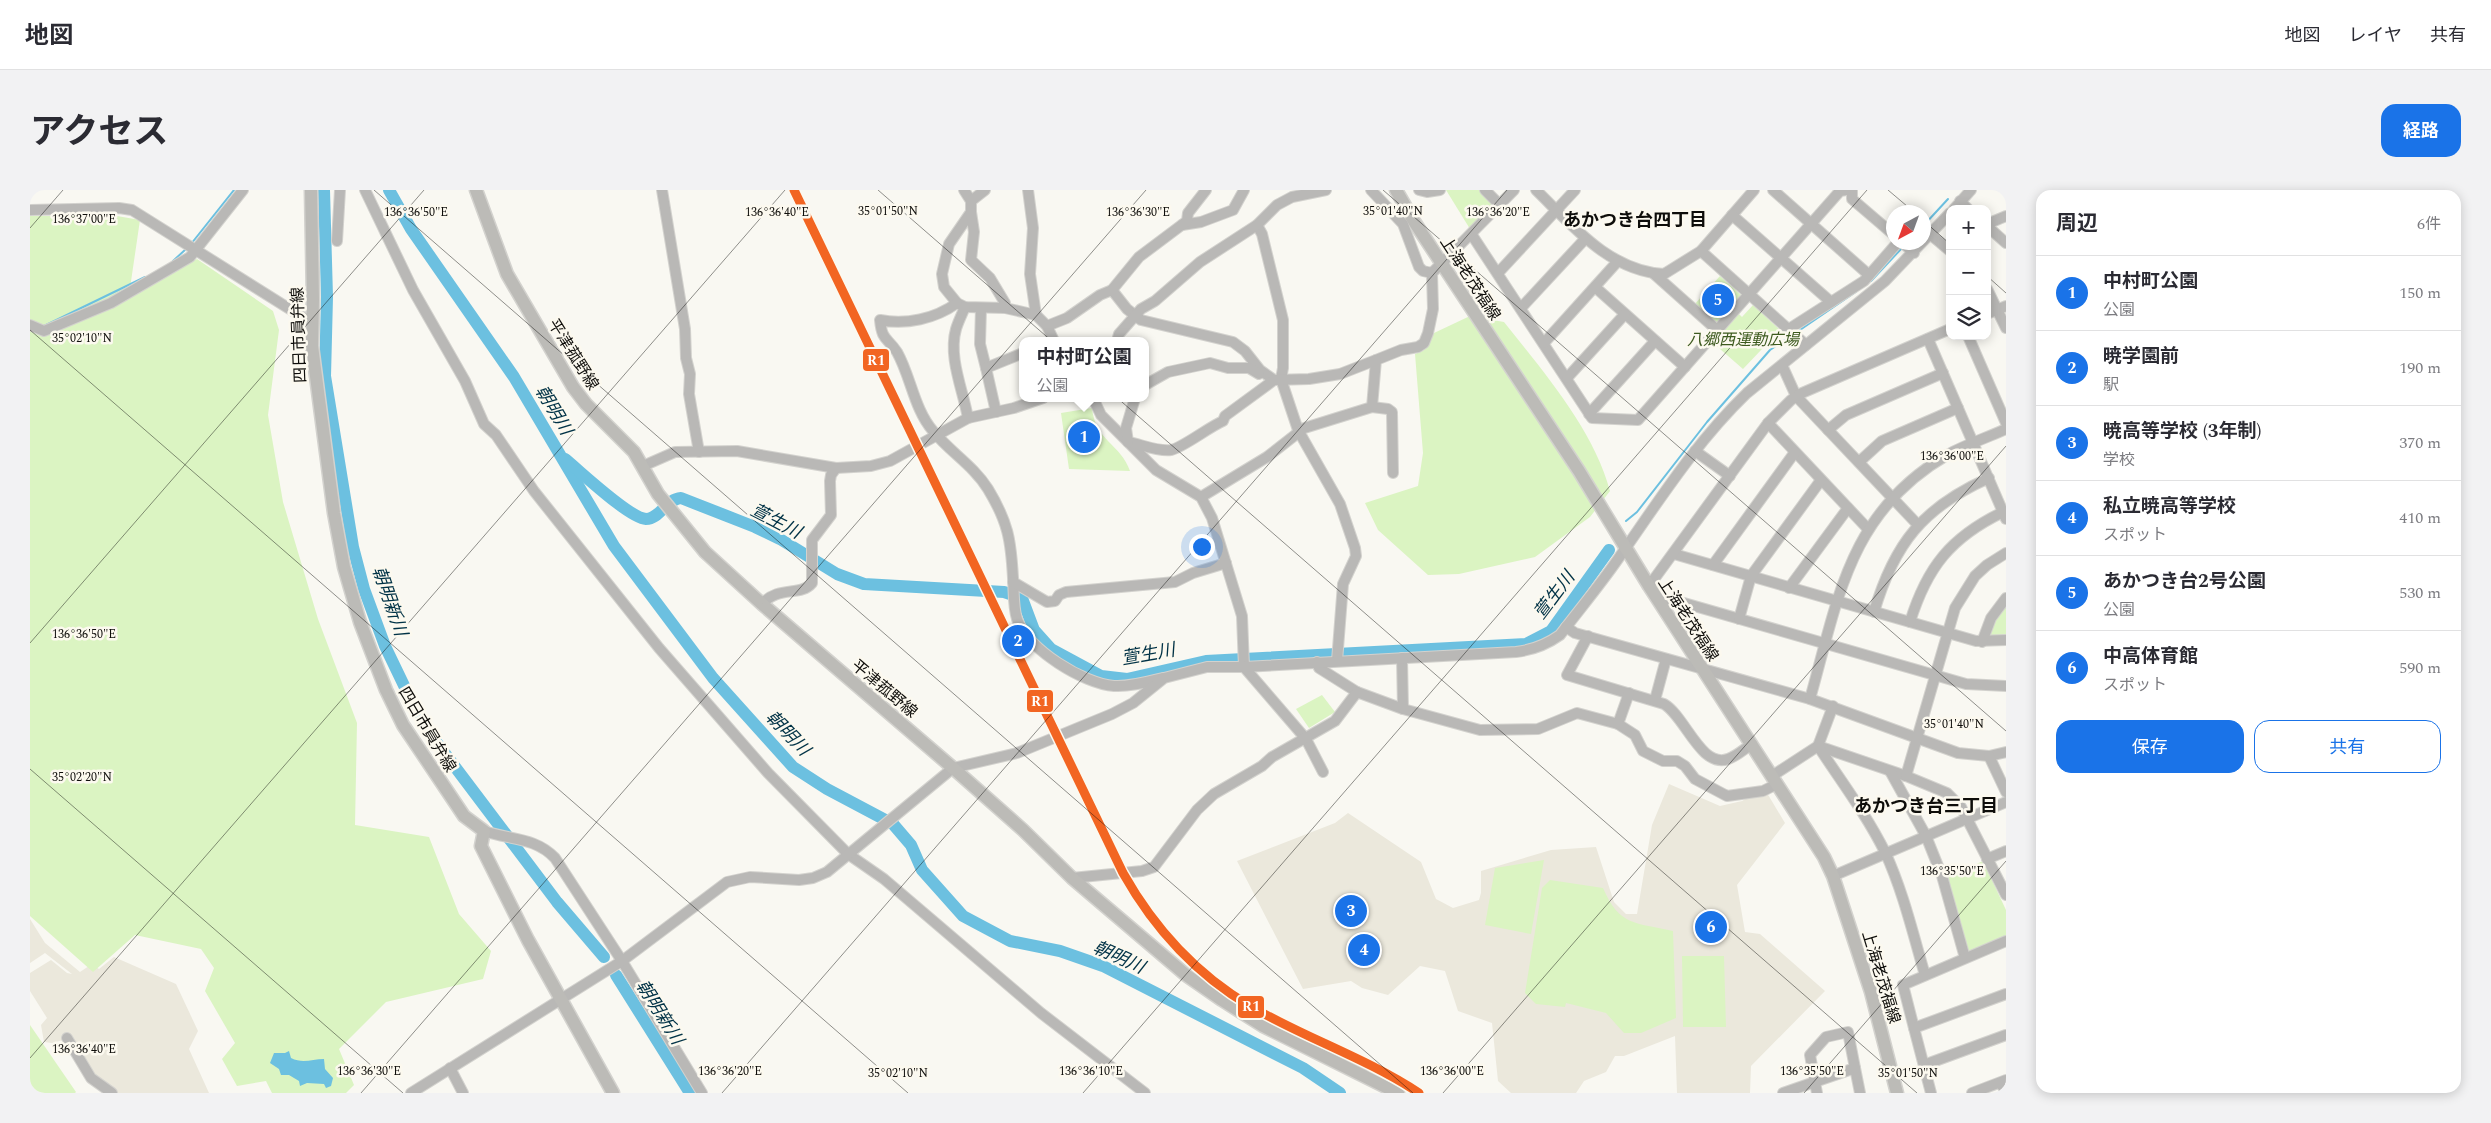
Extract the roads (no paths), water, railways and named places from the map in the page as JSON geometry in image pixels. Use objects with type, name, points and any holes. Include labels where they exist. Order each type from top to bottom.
[{"type":"main road","name":"四日市員弁線","points":[[311,190],[312,323],[315,381],[334,513],[344,567],[360,622],[386,690],[403,726],[464,816],[488,832]]},
{"type":"main road","name":"平津菰野線","points":[[476,190],[507,274],[573,387],[586,404],[628,444],[658,494],[705,552],[950,771],[1186,975],[1263,1026],[1398,1093]]},
{"type":"main road","name":"上海老茂福線","points":[[1396,190],[1441,264],[1579,471],[1624,547],[1701,668],[1814,840],[1833,876],[1871,992],[1897,1093]]},
{"type":"main road","points":[[488,832],[481,846],[528,940],[614,1093]]},
{"type":"street","points":[[37,327],[110,303],[190,257],[192,247],[243,190]]},
{"type":"street","points":[[338,240],[340,190]]},
{"type":"street","points":[[365,190],[413,290],[465,381],[484,424],[496,435],[534,492],[659,648],[768,773],[850,852],[1041,1013],[1145,1093]]},
{"type":"street","points":[[662,190],[685,329],[686,358],[690,374],[689,397],[698,452]]},
{"type":"street","points":[[964,190],[971,201],[974,232],[971,260],[990,278],[1005,308]]},
{"type":"street","points":[[971,201],[985,190]]},
{"type":"street","points":[[1028,190],[1033,228],[1030,274],[1036,315]]},
{"type":"street","points":[[1047,326],[1067,318],[1100,295],[1112,290],[1139,257],[1187,221],[1188,213],[1206,190]]},
{"type":"street","points":[[1182,225],[1201,222],[1233,210],[1244,190]]},
{"type":"street","points":[[1118,337],[1134,316],[1200,262],[1257,226],[1277,205],[1292,197],[1326,190]]},
{"type":"street","points":[[1371,190],[1403,224],[1419,267],[1423,271],[1432,274]]},
{"type":"street","points":[[1419,190],[1428,192],[1440,190]]},
{"type":"street","points":[[1485,190],[1500,205]]},
{"type":"street","points":[[1149,383],[1168,372],[1210,363],[1228,368],[1249,368],[1277,380],[1309,379],[1340,374],[1401,350],[1418,347],[1424,342],[1428,333],[1433,309],[1432,274],[1514,190]]},
{"type":"street","points":[[1536,190],[1585,239],[1618,260],[1653,273],[1664,274],[1701,251],[1754,190]]},
{"type":"street","points":[[1498,273],[1575,190]]},
{"type":"street","points":[[1773,190],[1869,275]]},
{"type":"street","points":[[1472,235],[1592,418],[1638,420],[1840,191],[1846,190]]},
{"type":"street","points":[[1852,190],[1852,199],[1886,228]]},
{"type":"street","points":[[1957,205],[1971,190]]},
{"type":"street","points":[[30,210],[124,208],[140,214],[312,323]]},
{"type":"street","points":[[961,305],[944,287],[942,274],[944,259],[953,237],[972,212]]},
{"type":"street","points":[[1732,215],[1831,302]]},
{"type":"street","points":[[1991,223],[2006,216]]},
{"type":"street","points":[[1946,218],[1931,235],[1949,250]]},
{"type":"street","points":[[1128,442],[1166,450],[1174,449],[1206,428],[1223,421],[1225,416],[1277,380],[1283,368],[1283,320],[1262,234],[1257,226]]},
{"type":"street","points":[[1991,229],[2006,243]]},
{"type":"street","points":[[1521,308],[1585,239]]},
{"type":"street","points":[[1793,332],[1900,250]]},
{"type":"street","points":[[1051,337],[1047,326],[1036,315],[1005,308],[981,308],[961,305],[924,319],[905,322],[880,320],[882,336],[898,354],[911,384],[916,402],[932,431],[979,475],[1003,515],[1012,551],[1013,583],[1018,621],[1024,631],[1048,655],[1071,671],[1100,683],[1113,686],[1127,686],[1207,667],[1245,662],[1317,662],[1338,656],[1402,658],[1527,651],[1555,639],[1566,627],[1695,451],[1729,410],[1885,281],[1903,250]]},
{"type":"street","points":[[1701,251],[1806,345]]},
{"type":"street","points":[[1544,343],[1618,260]]},
{"type":"street","points":[[1653,273],[1717,330]]},
{"type":"street","points":[[1595,287],[1685,367]]},
{"type":"street","points":[[1112,290],[1134,316],[1145,322],[1233,342],[1245,351],[1260,370],[1277,380],[1298,431],[1340,504],[1355,548],[1356,556],[1344,584],[1338,656]]},
{"type":"street","points":[[1991,294],[2002,307],[2006,328]]},
{"type":"street","points":[[961,305],[956,329],[954,363],[968,418]]},
{"type":"street","points":[[981,308],[980,344],[996,412]]},
{"type":"street","points":[[1567,378],[1625,314]]},
{"type":"street","points":[[1649,586],[1768,423],[1796,396],[1946,331]]},
{"type":"street","points":[[1910,622],[1928,576],[1949,547],[1975,527],[2005,515],[1928,339]]},
{"type":"street","points":[[1970,340],[2006,423]]},
{"type":"street","points":[[1589,414],[1655,341]]},
{"type":"street","points":[[986,368],[1019,355]]},
{"type":"street","points":[[1372,407],[1376,360]]},
{"type":"street","points":[[1782,365],[1796,396],[1918,525]]},
{"type":"street","points":[[1828,430],[1846,415],[1943,373]]},
{"type":"street","points":[[642,466],[675,452],[749,451],[836,468],[871,466],[890,461],[968,418],[1029,402]]},
{"type":"street","points":[[1095,402],[1098,411],[1156,470],[1202,497],[1212,518],[1242,616],[1245,662],[1306,739],[1323,772]]},
{"type":"street","points":[[1128,442],[1126,428],[1134,402]]},
{"type":"street","points":[[1202,497],[1267,457],[1298,431],[1372,407],[1388,409],[1392,412],[1394,473]]},
{"type":"street","points":[[1859,462],[1882,441],[1958,408]]},
{"type":"street","points":[[1768,423],[1868,529]]},
{"type":"street","points":[[1110,424],[1126,428]]},
{"type":"street","points":[[1810,699],[1850,562],[1868,529],[1892,498],[1923,471],[1948,454],[2006,430]]},
{"type":"street","points":[[1695,451],[1730,476]]},
{"type":"street","points":[[1713,565],[1795,452]]},
{"type":"street","points":[[762,604],[778,593],[809,587],[813,582],[813,537],[831,515],[830,481],[831,474],[836,468]]},
{"type":"street","points":[[1874,612],[1891,564],[1918,525],[1949,499],[1989,478]]},
{"type":"street","points":[[1739,619],[1751,576],[1822,480]]},
{"type":"street","points":[[1790,588],[1848,508]]},
{"type":"street","points":[[1674,554],[1947,633],[1982,642],[2006,640]]},
{"type":"street","points":[[1906,776],[1955,608],[1971,581],[1983,568],[2006,554]]},
{"type":"street","points":[[1013,583],[1047,602],[1055,601],[1061,594],[1074,591],[1175,582],[1193,573],[1226,563]]},
{"type":"street","points":[[1982,642],[1991,618],[2006,598]]},
{"type":"street","points":[[1660,603],[1677,601],[1973,686],[2006,686]]},
{"type":"street","points":[[1566,627],[1574,632],[1833,706],[1958,753],[1989,756],[2006,752]]},
{"type":"street","points":[[1588,636],[1567,675],[1654,700],[1675,712],[1700,748],[1713,759],[1728,760],[1752,744]]},
{"type":"street","points":[[1402,658],[1403,709]]},
{"type":"street","points":[[1654,700],[1666,659]]},
{"type":"street","points":[[1317,662],[1320,668],[1357,692],[1403,709],[1472,729],[1488,731],[1538,729],[1576,713],[1618,724],[1635,735],[1643,751],[1663,760],[1677,761],[1685,766],[1695,779],[1727,796],[1763,791],[1818,746],[1833,706]]},
{"type":"street","points":[[411,1093],[622,961],[727,882],[750,877],[792,880],[813,878],[827,872],[950,771],[1041,744],[1112,714],[1145,695],[1164,678]]},
{"type":"street","points":[[1072,878],[1142,871],[1154,867],[1197,810],[1214,794],[1262,766],[1272,757],[1335,721],[1357,692]]},
{"type":"street","points":[[1618,724],[1629,693]]},
{"type":"street","points":[[1818,746],[1906,776],[1947,793],[1958,802],[1968,818],[2006,895]]},
{"type":"street","points":[[1818,746],[1863,813],[1885,853],[1898,884],[1925,975]]},
{"type":"street","points":[[1989,756],[2006,792]]},
{"type":"street","points":[[1890,771],[1926,836],[1942,876],[1965,958]]},
{"type":"street","points":[[1833,876],[2006,802]]},
{"type":"street","points":[[488,832],[524,840],[545,848],[554,858],[622,961],[702,1093]]},
{"type":"street","points":[[1987,859],[2006,852]]},
{"type":"street","points":[[1931,1093],[1903,985],[2006,941]]},
{"type":"street","points":[[1914,1028],[2006,994]]},
{"type":"street","points":[[1818,1093],[1810,1054],[1826,1037],[1848,1032],[1860,1093]]},
{"type":"street","points":[[1924,1065],[2006,1035]]},
{"type":"street","points":[[67,1038],[91,1078],[112,1093]]},
{"type":"street","points":[[450,1068],[463,1093]]},
{"type":"street","points":[[1783,1093],[1855,1068]]},
{"type":"street","points":[[1972,1093],[2004,1084]]},
{"type":"water","points":[[289,1051],[291,1058],[295,1060],[324,1059],[325,1069],[333,1078],[331,1086],[326,1088],[324,1084],[307,1083],[300,1086],[299,1081],[289,1075],[281,1075],[279,1069],[270,1063],[274,1053]]},
{"type":"waterway","points":[[191,244],[234,190]]},
{"type":"waterway","name":"朝明新川","points":[[324,190],[327,297],[325,376],[353,547],[364,589],[385,646],[410,698],[437,743],[557,902],[604,957]]},
{"type":"waterway","name":"朝明川","points":[[389,190],[411,229],[514,377],[614,546],[713,678],[793,767],[827,789],[893,824],[911,845],[922,870],[963,916],[1010,941],[1060,951],[1103,966],[1303,1068],[1340,1093]]},
{"type":"waterway","points":[[1931,217],[1948,199]]},
{"type":"waterway","points":[[173,261],[186,249]]},
{"type":"waterway","points":[[1871,281],[1900,250]]},
{"type":"waterway","points":[[44,326],[145,277]]},
{"type":"waterway","points":[[1797,332],[1857,291]]},
{"type":"waterway","points":[[1626,521],[1637,512],[1707,422],[1770,350],[1791,336]]},
{"type":"waterway","name":"萱生川","points":[[565,459],[617,503],[638,517],[651,518],[671,502],[681,498],[755,527],[780,539],[837,574],[864,584],[1004,592],[1022,598],[1034,630],[1051,649],[1101,676],[1127,679],[1206,661],[1526,644],[1551,631],[1609,550]]},
{"type":"waterway","name":"朝明新川","points":[[616,975],[690,1093]]},
{"type":"place","name":"あかつき台2号公園","points":[[1718,300]]},
{"type":"place","name":"中村町公園","points":[[1084,437]]},
{"type":"place","name":"暁学園前","points":[[1018,641]]},
{"type":"place","name":"暁高等学校 (3年制)","points":[[1351,911]]},
{"type":"place","name":"中高体育館","points":[[1711,927]]},
{"type":"place","name":"私立暁高等学校","points":[[1364,950]]},
{"type":"district","name":"あかつき台四丁目","points":[[1635,220]]},
{"type":"district","name":"あかつき台三丁目","points":[[1926,806]]},
{"type":"park label","name":"八郷西運動広場","points":[[1743,339]]}]
